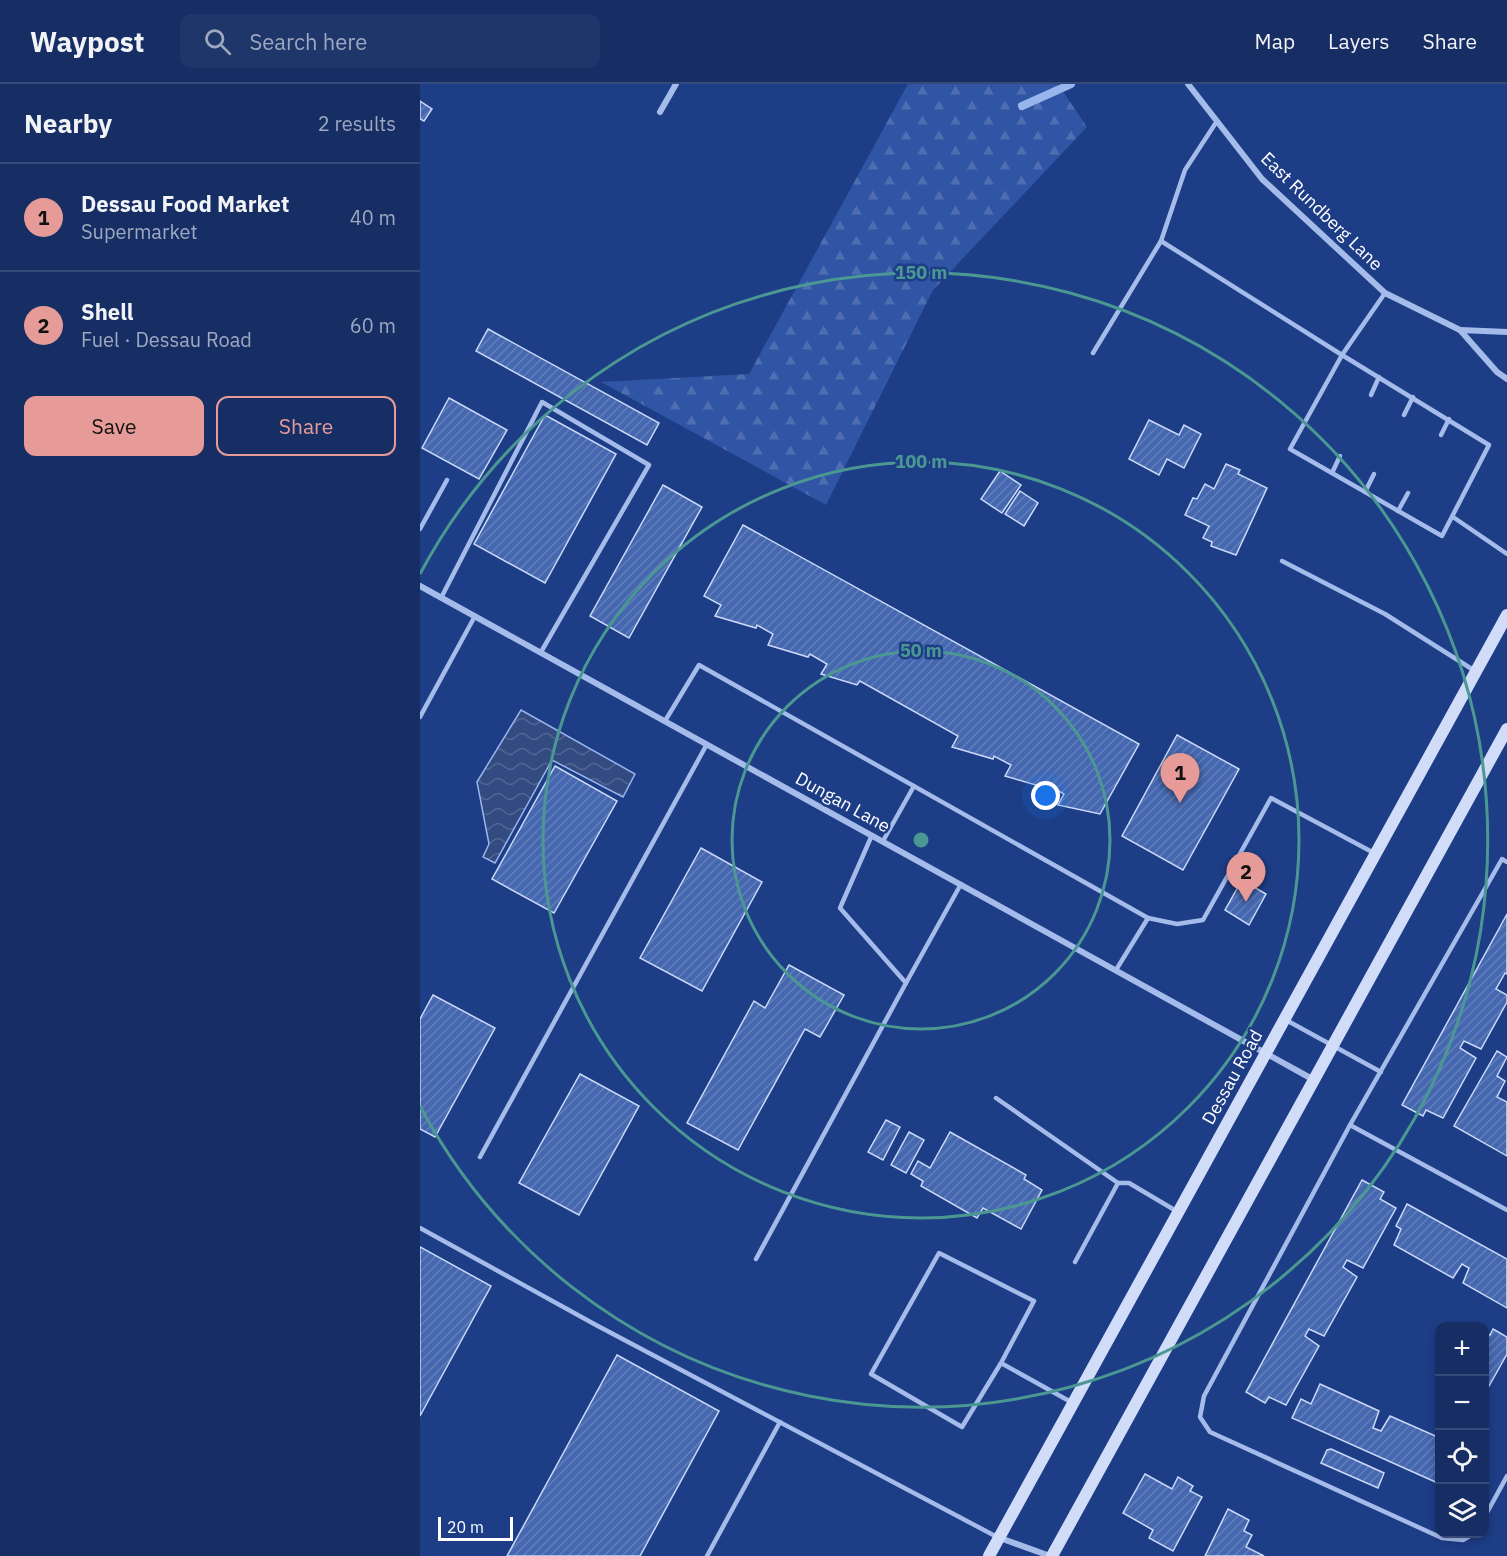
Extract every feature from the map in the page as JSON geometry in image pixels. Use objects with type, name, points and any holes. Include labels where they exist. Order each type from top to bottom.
[{"type":"main road","name":"Dessau Road","points":[[989,1556],[1478,672],[1507,615]]},
{"type":"main road","points":[[1051,1556],[1507,729]]},
{"type":"street","points":[[660,112],[676,84]]},
{"type":"street","name":"East Rundberg Lane","points":[[1188,84],[1262,179],[1385,293],[1460,330],[1497,372],[1507,380]]},
{"type":"street","name":"East Rundberg Lane","points":[[1460,330],[1507,332]]},
{"type":"street","name":"Dungan Lane","points":[[420,586],[1315,1080]]},
{"type":"street","points":[[999,1538],[1051,1556]]},
{"type":"lane","points":[[1093,353],[1161,241],[1185,170],[1217,121]]},
{"type":"lane","points":[[1161,241],[1342,355],[1489,445],[1442,537],[1290,449],[1342,355],[1385,293]]},
{"type":"lane","points":[[1371,395],[1379,377]]},
{"type":"lane","points":[[1404,415],[1413,397]]},
{"type":"lane","points":[[441,598],[542,402],[649,465],[541,652]]},
{"type":"lane","points":[[1441,435],[1449,419]]},
{"type":"lane","points":[[1332,473],[1340,456]]},
{"type":"lane","points":[[1365,492],[1374,474]]},
{"type":"lane","points":[[420,529],[447,480]]},
{"type":"lane","points":[[1398,511],[1408,493]]},
{"type":"lane","points":[[1453,517],[1507,554]]},
{"type":"lane","points":[[1282,561],[1385,615],[1478,672]]},
{"type":"lane","points":[[420,717],[475,616]]},
{"type":"lane","points":[[665,721],[699,665],[1148,918],[1177,924],[1203,920],[1271,798],[1377,854]]},
{"type":"lane","points":[[480,1157],[707,744]]},
{"type":"lane","points":[[882,841],[914,786]]},
{"type":"lane","points":[[872,835],[840,908],[906,983]]},
{"type":"lane","points":[[1435,1535],[1210,1432],[1200,1417],[1204,1396],[1350,1125],[1502,859],[1507,862]]},
{"type":"lane","points":[[756,1259],[961,885]]},
{"type":"lane","points":[[1116,970],[1148,918]]},
{"type":"lane","points":[[1285,1020],[1381,1072]]},
{"type":"lane","points":[[996,1098],[1118,1183],[1129,1183],[1178,1212]]},
{"type":"lane","points":[[1350,1125],[1507,1210]]},
{"type":"lane","points":[[1075,1262],[1118,1183]]},
{"type":"lane","points":[[420,1228],[999,1538]]},
{"type":"lane","points":[[939,1253],[1034,1301],[1001,1363],[963,1427],[871,1374],[939,1253]]},
{"type":"lane","points":[[1001,1363],[1074,1403]]},
{"type":"lane","points":[[706,1556],[780,1422]]},
{"type":"lane","points":[[1489,1510],[1507,1476]]},
{"type":"lane","points":[[1442,1538],[1463,1540],[1466,1538]]},
{"type":"green space","points":[[908,84],[1058,84],[1087,127],[933,290],[826,505],[601,382],[749,374]]},
{"type":"water","points":[[521,710],[635,774],[623,797],[552,760],[495,863],[483,857],[489,844],[477,782]]},
{"type":"building","points":[[420,101],[432,109],[424,121],[420,119]]},
{"type":"building","points":[[488,329],[659,423],[647,445],[476,351]]},
{"type":"building","points":[[449,398],[507,430],[479,479],[422,448]]},
{"type":"building","points":[[545,415],[616,454],[545,583],[474,544]]},
{"type":"building","points":[[1149,420],[1179,435],[1184,425],[1201,434],[1184,468],[1167,459],[1159,475],[1129,459]]},
{"type":"building","points":[[1226,464],[1240,470],[1238,474],[1267,488],[1236,555],[1211,546],[1212,542],[1203,538],[1209,526],[1185,515],[1193,498],[1197,499],[1205,484],[1214,489]]},
{"type":"building","points":[[1000,471],[1021,485],[1002,513],[981,499]]},
{"type":"building","points":[[663,485],[702,507],[629,638],[590,616]]},
{"type":"building","points":[[1020,491],[1038,503],[1024,526],[1005,514]]},
{"type":"building","points":[[743,525],[1139,744],[1100,814],[1058,805],[1064,794],[1048,785],[1046,788],[1005,776],[1011,765],[994,756],[993,759],[952,747],[958,736],[860,681],[857,685],[821,674],[827,664],[810,654],[808,657],[768,645],[773,634],[757,625],[756,628],[715,616],[721,605],[704,596]]},
{"type":"building","points":[[1177,735],[1239,769],[1183,870],[1122,836]]},
{"type":"building","points":[[555,766],[617,801],[554,913],[492,879]]},
{"type":"building","points":[[701,848],[762,882],[702,991],[640,958]]},
{"type":"building","points":[[1242,880],[1266,894],[1249,925],[1225,910]]},
{"type":"building","points":[[1507,914],[1507,974],[1505,973],[1496,989],[1507,995],[1507,1002],[1481,1049],[1464,1041],[1460,1048],[1476,1058],[1443,1118],[1426,1110],[1423,1116],[1402,1105]]},
{"type":"building","points":[[789,965],[844,995],[820,1037],[805,1029],[738,1150],[687,1123],[754,1001],[765,1008]]},
{"type":"building","points":[[433,995],[495,1028],[435,1137],[420,1129],[420,1019]]},
{"type":"building","points":[[1497,1051],[1507,1057],[1497,1076],[1505,1081],[1497,1097],[1507,1102],[1507,1156],[1454,1126]]},
{"type":"building","points":[[580,1074],[639,1106],[579,1215],[519,1183]]},
{"type":"building","points":[[886,1120],[900,1127],[883,1160],[868,1152]]},
{"type":"building","points":[[909,1132],[924,1140],[906,1173],[891,1165]]},
{"type":"building","points":[[950,1132],[1026,1175],[1024,1179],[1042,1190],[1021,1229],[983,1208],[977,1218],[921,1186],[923,1181],[911,1174],[918,1161],[930,1168]]},
{"type":"building","points":[[1362,1180],[1384,1192],[1380,1199],[1396,1208],[1363,1268],[1347,1260],[1343,1267],[1357,1277],[1324,1336],[1309,1329],[1305,1336],[1319,1346],[1286,1405],[1269,1397],[1265,1403],[1246,1392]]},
{"type":"building","points":[[1407,1204],[1507,1259],[1507,1308],[1463,1283],[1469,1268],[1462,1264],[1453,1278],[1394,1245],[1401,1229],[1396,1226]]},
{"type":"building","points":[[420,1247],[491,1286],[420,1416]]},
{"type":"building","points":[[1493,1329],[1507,1337],[1507,1354],[1489,1386],[1489,1334]]},
{"type":"building","points":[[617,1355],[719,1411],[640,1556],[507,1556]]},
{"type":"building","points":[[1320,1384],[1379,1411],[1373,1428],[1381,1431],[1390,1416],[1435,1436],[1435,1482],[1292,1418],[1301,1399],[1311,1404]]},
{"type":"building","points":[[1331,1449],[1384,1473],[1378,1488],[1321,1463],[1327,1450]]},
{"type":"building","points":[[1145,1474],[1172,1489],[1178,1477],[1193,1486],[1190,1491],[1202,1497],[1173,1551],[1149,1538],[1153,1530],[1123,1513]]},
{"type":"building","points":[[1228,1509],[1249,1520],[1244,1531],[1252,1535],[1246,1547],[1264,1556],[1205,1556]]},
{"type":"waterway","points":[[1022,106],[1071,84]]},
{"type":"place","name":"Dessau Food Market","points":[[1180,803]]},
{"type":"place","name":"Shell","points":[[1246,902]]}]
